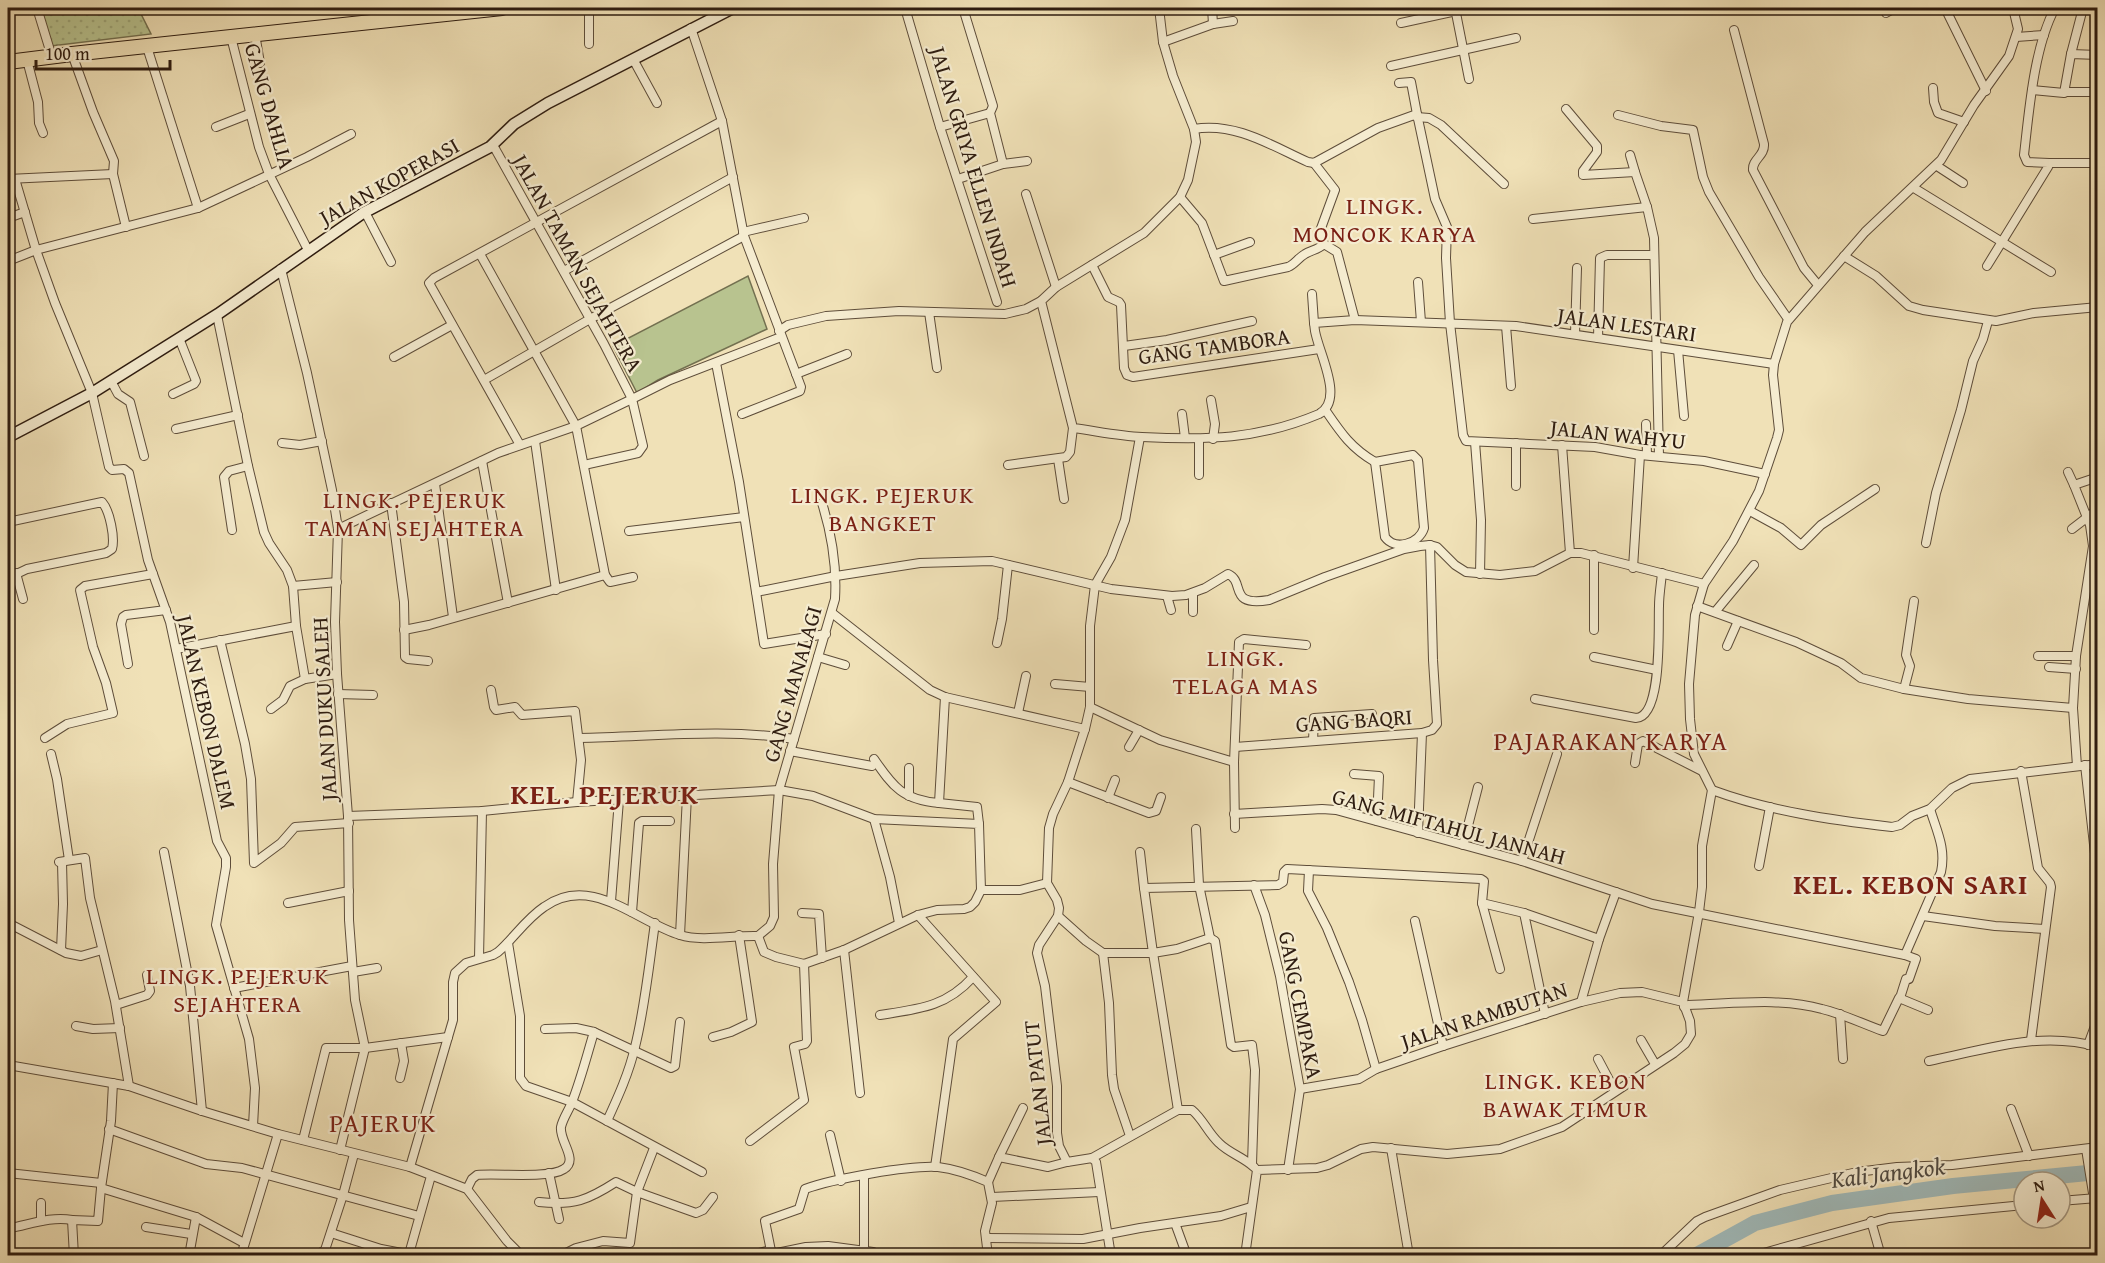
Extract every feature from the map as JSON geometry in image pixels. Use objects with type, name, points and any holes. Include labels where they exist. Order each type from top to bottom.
[{"type":"highway","points":[[8,62],[502,8]]},
{"type":"street","points":[[37,8],[52,57]]},
{"type":"street","points":[[589,8],[589,44]]},
{"type":"street","name":"JALAN KOPERASI","points":[[8,437],[92,393],[179,339],[365,212],[493,145],[526,116],[733,8]]},
{"type":"street","name":"JALAN GRIYA ELLEN INDAH","points":[[906,8],[940,127],[997,302]]},
{"type":"street","name":"JALAN GRIYA ELLEN INDAH","points":[[963,8],[993,106],[990,113],[1003,165]]},
{"type":"street","points":[[584,465],[638,453],[641,450],[643,446],[632,399],[670,380],[716,363],[780,334],[788,325],[826,316],[899,311],[1005,314],[1026,309],[1144,233],[1180,197],[1192,164],[1196,142],[1194,129],[1173,76],[1163,42],[1160,8]]},
{"type":"street","points":[[1212,8],[1213,24]]},
{"type":"street","points":[[1401,23],[1455,9],[1470,8]]},
{"type":"street","points":[[1886,13],[1895,8]]},
{"type":"street","points":[[1946,8],[1986,91]]},
{"type":"street","points":[[1111,1256],[1096,1162],[1092,1158],[1178,1110],[1192,1110],[1200,1116],[1209,1132],[1221,1145],[1254,1167],[1288,1170],[1322,1167],[1361,1149],[1391,1148],[1446,1154],[1500,1149],[1563,1126],[1680,1048],[1689,1038],[1691,1026],[1683,1004],[1700,912],[1702,846],[1712,790],[1694,754],[1689,702],[1697,606],[1704,584],[1750,511],[1779,430],[1773,392],[1774,364],[1788,319],[1865,232],[1937,166],[2009,56],[2018,24],[2013,8]]},
{"type":"street","points":[[2055,8],[2044,35],[2032,90],[2025,160],[2049,163],[2097,163]]},
{"type":"street","points":[[2066,92],[2072,54],[2084,8]]},
{"type":"street","points":[[1455,9],[1469,79]]},
{"type":"street","points":[[1163,42],[1213,24],[1233,21]]},
{"type":"street","points":[[691,28],[722,121],[743,234],[801,387],[800,391],[742,414]]},
{"type":"street","points":[[1734,30],[1764,144],[1763,152],[1754,162],[1753,170],[1804,268],[1818,285]]},
{"type":"street","points":[[255,34],[260,63]]},
{"type":"street","points":[[2016,37],[2044,35]]},
{"type":"street","name":"GANG DAHLIA","points":[[231,37],[259,147],[269,174],[308,250]]},
{"type":"street","points":[[1390,66],[1516,38]]},
{"type":"street","points":[[147,47],[198,208]]},
{"type":"street","points":[[72,54],[114,161],[113,174],[126,226]]},
{"type":"street","points":[[2072,54],[2097,55]]},
{"type":"street","points":[[633,59],[657,103]]},
{"type":"street","points":[[27,60],[38,102],[39,123],[44,133]]},
{"type":"street","points":[[1399,82],[1411,82],[1435,199],[1447,227],[1446,258],[1450,322],[1463,435],[1471,441],[1480,520],[1480,574]]},
{"type":"street","points":[[1933,88],[1938,113],[1964,122]]},
{"type":"street","points":[[2032,90],[2062,94],[2097,92]]},
{"type":"street","points":[[1566,109],[1597,146],[1597,152],[1582,171],[1582,175],[1635,172]]},
{"type":"street","points":[[940,127],[990,113]]},
{"type":"street","points":[[216,127],[249,114]]},
{"type":"street","points":[[1194,129],[1208,126],[1245,133],[1314,163],[1378,128],[1417,115],[1429,117],[1442,125],[1504,184]]},
{"type":"street","points":[[1618,115],[1661,126],[1694,131],[1703,177],[1709,192],[1759,277],[1788,319]]},
{"type":"street","points":[[520,445],[429,283],[434,278],[722,121]]},
{"type":"street","points":[[8,261],[36,250],[198,208],[351,134]]},
{"type":"street","name":"JALAN TAMAN SEJAHTERA","points":[[338,530],[482,461],[576,426],[632,399],[493,145]]},
{"type":"street","points":[[1630,155],[1647,207],[1654,238],[1659,456]]},
{"type":"street","points":[[958,179],[1003,165],[1027,161]]},
{"type":"street","points":[[1314,163],[1335,190],[1320,229],[1324,244],[1337,252],[1355,320]]},
{"type":"street","points":[[1987,266],[2049,163]]},
{"type":"street","points":[[1937,166],[1964,183]]},
{"type":"street","points":[[92,393],[71,346],[36,250],[25,212],[11,179],[113,174]]},
{"type":"street","points":[[564,271],[733,177]]},
{"type":"street","points":[[1914,188],[2051,272]]},
{"type":"street","points":[[1026,194],[1056,288]]},
{"type":"street","points":[[1180,197],[1202,223],[1222,279],[1225,281],[1288,267],[1306,253],[1324,244]]},
{"type":"street","points":[[1533,219],[1647,207]]},
{"type":"street","points":[[8,218],[25,212]]},
{"type":"street","points":[[365,212],[391,262]]},
{"type":"street","points":[[484,380],[743,234],[804,218]]},
{"type":"street","points":[[1214,255],[1250,242]]},
{"type":"street","points":[[480,254],[576,426],[605,575],[610,582],[633,578]]},
{"type":"street","points":[[1598,338],[1599,261],[1602,256],[1654,255]]},
{"type":"street","points":[[1844,256],[1876,276],[1909,306],[1923,310],[1988,321],[2097,307]]},
{"type":"street","name":"GANG TAMBORA","points":[[1092,265],[1108,297],[1121,305],[1124,368],[1128,375],[1133,377],[1319,349]]},
{"type":"street","points":[[1575,334],[1577,268]]},
{"type":"street","name":"JALAN DUKU SALEH","points":[[281,269],[322,441],[338,530],[335,622],[337,674],[348,820],[355,1000],[365,1048],[340,1150]]},
{"type":"street","points":[[1418,282],[1421,322]]},
{"type":"street","points":[[1073,428],[1140,437],[1213,439],[1275,430],[1326,411],[1330,401],[1331,386],[1319,349],[1312,294]]},
{"type":"street","points":[[1008,465],[1058,459],[1066,457],[1070,452],[1073,428],[1041,300]]},
{"type":"street","points":[[929,312],[937,368]]},
{"type":"street","points":[[217,315],[264,532],[287,570],[293,586],[296,626],[305,679]]},
{"type":"street","name":"JALAN LESTARI","points":[[1314,323],[1355,320],[1506,326],[1774,364]]},
{"type":"street","points":[[1124,346],[1167,340],[1252,321]]},
{"type":"street","points":[[1926,543],[1936,493],[1961,410],[1972,361],[1983,339],[1988,321]]},
{"type":"street","points":[[394,357],[452,326]]},
{"type":"street","points":[[1506,326],[1511,386]]},
{"type":"street","points":[[173,394],[196,381],[179,339]]},
{"type":"street","points":[[1678,350],[1684,416]]},
{"type":"street","points":[[796,374],[847,354]]},
{"type":"street","points":[[716,363],[764,644],[826,633]]},
{"type":"street","points":[[111,381],[118,394],[129,402],[144,456]]},
{"type":"street","name":"JALAN KEBON DALEM","points":[[92,393],[109,467],[112,470],[124,469],[129,473],[153,574],[166,610],[176,649],[217,841],[226,858],[224,884],[216,925],[234,988]]},
{"type":"street","points":[[1211,400],[1215,424],[1213,439]]},
{"type":"street","points":[[1326,411],[1342,435],[1357,451],[1375,462],[1413,455],[1416,457],[1423,532],[1413,541],[1398,545],[1386,540],[1375,462]]},
{"type":"street","points":[[1182,414],[1185,438]]},
{"type":"street","points":[[176,429],[238,415]]},
{"type":"street","points":[[1633,567],[1646,424]]},
{"type":"street","points":[[1140,437],[1125,520],[1111,558],[1095,585],[1090,626],[1089,707],[1085,729],[1068,782],[1050,820],[1047,883],[1057,900],[1058,916],[1103,953],[1153,953],[1177,949],[1210,938]]},
{"type":"street","points":[[1199,439],[1199,475]]},
{"type":"street","points":[[282,443],[300,445],[322,441]]},
{"type":"street","points":[[535,441],[556,590]]},
{"type":"street","name":"JALAN WAHYU","points":[[1471,441],[1595,447],[1704,461],[1765,474]]},
{"type":"street","points":[[1516,443],[1516,486]]},
{"type":"street","points":[[1562,445],[1570,553]]},
{"type":"street","points":[[1058,459],[1064,498]]},
{"type":"street","points":[[482,461],[508,603]]},
{"type":"street","points":[[232,530],[224,477],[230,471],[248,466]]},
{"type":"street","points":[[2068,472],[2087,516],[2093,546],[2076,656],[2073,708],[2097,880]]},
{"type":"street","points":[[2074,485],[2097,477]]},
{"type":"street","points":[[435,484],[453,617]]},
{"type":"street","points":[[1750,511],[1781,528],[1801,545],[1821,525],[1875,489]]},
{"type":"street","points":[[8,522],[102,502],[106,508],[113,543],[112,549],[106,553],[27,568],[8,578]]},
{"type":"street","points":[[391,503],[404,602],[406,658],[428,661]]},
{"type":"street","name":"GANG MANALAGI","points":[[822,503],[830,528],[836,576],[832,614],[779,790],[813,796],[874,819]]},
{"type":"street","points":[[2072,529],[2097,509]]},
{"type":"street","points":[[629,531],[744,517]]},
{"type":"street","points":[[756,592],[836,576],[920,563],[992,561],[1095,585],[1167,596],[1193,593],[1228,574],[1234,578],[1238,591],[1244,599],[1260,602],[1396,552],[1430,545],[1437,547],[1455,565],[1466,572],[1480,574],[1500,575],[1535,571],[1570,553],[1594,555],[1704,584]]},
{"type":"street","name":"GANG BAQRI","points":[[1235,747],[1422,734],[1432,730],[1437,724],[1430,545]]},
{"type":"street","points":[[1594,555],[1594,630]]},
{"type":"street","points":[[997,644],[1008,565]]},
{"type":"street","points":[[1714,612],[1754,565]]},
{"type":"street","points":[[16,573],[23,599]]},
{"type":"street","points":[[1534,699],[1642,718],[1651,705],[1657,670],[1662,573]]},
{"type":"street","points":[[45,738],[67,724],[113,713],[106,683],[93,647],[80,590],[85,586],[153,574]]},
{"type":"street","points":[[404,630],[605,575]]},
{"type":"street","points":[[2088,575],[2097,578]]},
{"type":"street","points":[[293,586],[337,582]]},
{"type":"street","points":[[1193,593],[1193,612]]},
{"type":"street","points":[[1167,596],[1171,610]]},
{"type":"street","points":[[1904,689],[1910,666],[1906,655],[1914,601]]},
{"type":"street","points":[[1697,606],[1796,642],[1830,657],[1857,677],[1904,689],[1968,699],[2073,708]]},
{"type":"street","points":[[128,664],[121,624],[123,617],[166,610]]},
{"type":"street","points":[[832,614],[918,682],[945,697],[1085,729]]},
{"type":"street","points":[[1727,646],[1738,621]]},
{"type":"street","points":[[176,649],[296,626]]},
{"type":"street","points":[[1235,828],[1234,762],[1239,642],[1244,639],[1306,645]]},
{"type":"street","points":[[220,640],[251,779],[254,863],[281,843],[295,827],[348,820],[577,802],[779,790],[773,864],[774,917],[770,926],[758,936],[701,938],[680,935],[611,901],[575,895],[546,905],[493,955],[466,963],[455,973],[453,1020],[410,1167]]},
{"type":"street","points":[[2038,656],[2076,656]]},
{"type":"street","points":[[818,657],[845,665]]},
{"type":"street","points":[[1594,657],[1657,670]]},
{"type":"street","points":[[2049,667],[2076,669]]},
{"type":"street","points":[[271,710],[283,700],[290,686],[305,679],[337,674]]},
{"type":"street","points":[[1018,713],[1026,676]]},
{"type":"street","points":[[1055,684],[1090,687]]},
{"type":"street","points":[[491,690],[496,710],[515,707],[522,715],[574,710],[581,760],[577,802]]},
{"type":"street","points":[[339,694],[373,695]]},
{"type":"street","points":[[939,803],[945,697]]},
{"type":"street","points":[[1089,707],[1177,746],[1234,762]]},
{"type":"street","points":[[1313,741],[1314,718],[1372,714]]},
{"type":"street","points":[[1129,747],[1139,730]]},
{"type":"street","points":[[579,738],[694,733],[794,739]]},
{"type":"street","points":[[1418,833],[1422,734]]},
{"type":"street","points":[[1635,764],[1638,744],[1643,741],[1702,771]]},
{"type":"street","points":[[758,936],[764,952],[804,964],[844,950],[918,915],[937,910],[964,909],[975,902],[981,890],[979,809],[976,806],[921,801],[909,796],[897,789],[873,762],[790,751]]},
{"type":"street","points":[[51,754],[58,787],[63,861],[61,950]]},
{"type":"street","points":[[1522,861],[1557,754]]},
{"type":"street","points":[[1712,790],[1744,802],[1892,827],[1930,809],[1952,788],[1964,781],[2021,771],[2097,764]]},
{"type":"street","points":[[909,768],[909,796]]},
{"type":"street","points":[[2021,771],[2038,868],[2051,887],[2031,1040]]},
{"type":"street","points":[[1354,774],[1378,775],[1377,821]]},
{"type":"street","points":[[1108,798],[1115,780]]},
{"type":"street","points":[[1068,782],[1151,813],[1156,811],[1161,797]]},
{"type":"street","points":[[1463,845],[1478,787]]},
{"type":"street","points":[[680,935],[687,796]]},
{"type":"street","points":[[611,901],[619,801]]},
{"type":"street","points":[[1759,866],[1770,807]]},
{"type":"street","name":"GANG MIFTAHUL JANNAH","points":[[1234,814],[1329,809],[1522,861],[1652,904],[1905,955]]},
{"type":"street","points":[[1683,1004],[1772,1002],[1820,1008],[1885,1031],[1906,979],[1910,979],[1915,961],[1915,957],[1905,955],[1941,872],[1943,851],[1930,809]]},
{"type":"street","points":[[479,958],[482,811]]},
{"type":"street","points":[[899,923],[874,819],[979,824]]},
{"type":"street","points":[[632,912],[639,823],[642,821],[670,821]]},
{"type":"street","points":[[1196,829],[1199,885],[1210,938],[1215,941],[1231,1045],[1234,1047],[1252,1045],[1255,1078],[1254,1167],[1245,1256]]},
{"type":"street","points":[[164,852],[190,986],[202,1111]]},
{"type":"street","points":[[1140,852],[1153,953],[1178,1110]]},
{"type":"street","points":[[63,861],[85,858],[90,898],[116,1005],[129,1086]]},
{"type":"street","points":[[1144,888],[1278,885],[1283,882],[1285,870],[1481,879],[1484,881],[1482,903],[1500,969]]},
{"type":"street","points":[[1309,870],[1308,891],[1327,928],[1348,982],[1376,1069]]},
{"type":"street","points":[[981,890],[1020,890],[1047,883]]},
{"type":"street","name":"GANG CEMPAKA","points":[[1254,885],[1265,915],[1280,976],[1299,1089],[1288,1170]]},
{"type":"street","points":[[288,903],[349,891]]},
{"type":"street","points":[[1581,1002],[1599,939],[1616,892]]},
{"type":"street","points":[[1482,903],[1524,913],[1599,939]]},
{"type":"street","points":[[802,913],[819,914],[822,958]]},
{"type":"street","points":[[1524,913],[1545,1014]]},
{"type":"street","points":[[918,915],[996,1002],[953,1039],[934,1167]]},
{"type":"street","name":"JALAN PATUT","points":[[1058,916],[1039,945],[1037,953],[1045,986],[1057,1086],[1056,1133],[1059,1146],[1067,1162],[1092,1158]]},
{"type":"street","points":[[1923,916],[1995,926],[2045,929]]},
{"type":"street","points":[[1415,921],[1443,1046]]},
{"type":"street","points":[[8,923],[66,953],[81,956],[102,950]]},
{"type":"street","points":[[607,1121],[618,1098],[634,1049],[642,1012],[655,923]]},
{"type":"street","points":[[713,1037],[752,1022],[739,935]]},
{"type":"street","points":[[508,943],[520,1016],[520,1077],[526,1086],[572,1102],[702,1172]]},
{"type":"street","points":[[844,950],[860,1093]]},
{"type":"street","points":[[1103,953],[1109,1003],[1112,1076],[1114,1089],[1130,1136]]},
{"type":"street","points":[[750,1141],[804,1100],[794,1047],[805,1044],[807,1041],[804,964]]},
{"type":"street","points":[[253,1126],[255,1088],[250,1049],[234,988],[353,969],[377,968]]},
{"type":"street","points":[[116,1005],[147,995],[150,991],[147,975]]},
{"type":"street","points":[[880,1015],[923,1009],[940,1003],[966,985],[973,976]]},
{"type":"street","name":"JALAN RAMBUTAN","points":[[1299,1089],[1359,1079],[1376,1069],[1581,1002],[1633,991],[1652,993],[1683,1004]]},
{"type":"street","points":[[1900,998],[1928,1010]]},
{"type":"street","points":[[1840,1014],[1843,1059]]},
{"type":"street","points":[[2088,1045],[2097,1018]]},
{"type":"street","points":[[545,1029],[576,1028],[594,1032],[671,1068],[674,1067],[680,1022]]},
{"type":"street","points":[[76,1026],[93,1029],[120,1028]]},
{"type":"street","points":[[467,1189],[477,1175],[549,1173],[564,1169],[569,1163],[570,1155],[563,1143],[561,1129],[594,1032]]},
{"type":"street","points":[[303,1140],[326,1048],[365,1048],[448,1037]]},
{"type":"street","points":[[1641,1040],[1655,1064]]},
{"type":"street","points":[[1929,1061],[2031,1040],[2059,1040],[2097,1047]]},
{"type":"street","points":[[400,1078],[404,1061],[401,1043]]},
{"type":"street","points":[[1598,1059],[1615,1091]]},
{"type":"street","points":[[8,1065],[129,1086],[278,1134],[410,1167],[467,1189],[507,1241],[522,1256]]},
{"type":"street","points":[[11,1228],[61,1218],[98,1221],[113,1083]]},
{"type":"street","points":[[988,1256],[986,1224],[992,1197],[988,1182],[1023,1108]]},
{"type":"street","points":[[2011,1109],[2029,1156]]},
{"type":"street","points":[[109,1130],[206,1164],[242,1168],[419,1216]]},
{"type":"street","points":[[241,1256],[278,1134]]},
{"type":"street","points":[[830,1135],[841,1181]]},
{"type":"street","points":[[1660,1256],[1705,1217],[1780,1190],[1881,1168],[1952,1165],[2097,1147]]},
{"type":"street","points":[[560,1256],[576,1248],[603,1241],[630,1243],[637,1192],[654,1148]]},
{"type":"street","points":[[1391,1148],[1409,1256]]},
{"type":"street","points":[[2086,1149],[2097,1225]]},
{"type":"street","points":[[309,1256],[323,1252],[331,1233],[354,1154]]},
{"type":"street","points":[[999,1157],[1048,1167],[1067,1162]]},
{"type":"street","points":[[772,1253],[765,1221],[799,1209],[805,1190],[864,1176],[934,1167],[964,1173],[988,1182]]},
{"type":"street","points":[[8,1173],[101,1185],[196,1217],[244,1243]]},
{"type":"street","points":[[549,1173],[559,1219]]},
{"type":"street","points":[[331,1233],[381,1249],[413,1255],[419,1216],[431,1176]]},
{"type":"street","points":[[747,1256],[828,1246],[868,1251],[864,1176]]},
{"type":"street","points":[[539,1202],[565,1204],[588,1198],[617,1182],[637,1192],[696,1213],[703,1210],[713,1197]]},
{"type":"street","points":[[992,1197],[1099,1192]]},
{"type":"street","points":[[2072,1199],[2094,1196]]},
{"type":"street","points":[[40,1221],[41,1203]]},
{"type":"street","points":[[1753,1256],[1871,1221],[2012,1205]]},
{"type":"street","points":[[987,1238],[1083,1239],[1174,1222],[1221,1216],[1251,1207]]},
{"type":"street","points":[[189,1256],[191,1234],[196,1217]]},
{"type":"street","points":[[72,1220],[74,1256]]},
{"type":"street","points":[[1871,1221],[1881,1256]]},
{"type":"street","points":[[1174,1222],[1187,1256]]},
{"type":"street","points":[[146,1227],[191,1234]]},
{"type":"green space","points":[[36,8],[138,8],[151,34],[51,46]]},
{"type":"green space","points":[[748,276],[767,329],[658,380],[637,393],[613,346]]},
{"type":"waterway","name":"Kali Jangkok","points":[[1695,1256],[1755,1223],[1832,1203],[1953,1186],[2098,1172]]},
{"type":"district","name":"LINGK. MONCOK KARYA","points":[[1385,220]]},
{"type":"district","name":"LINGK. PEJERUK BANGKET","points":[[883,509]]},
{"type":"district","name":"LINGK. PEJERUK TAMAN SEJAHTERA","points":[[415,514]]},
{"type":"district","name":"LINGK. TELAGA MAS","points":[[1246,672]]},
{"type":"district","name":"PAJARAKAN KARYA","points":[[1611,741]]},
{"type":"district","name":"KEL. PEJERUK","points":[[605,794]]},
{"type":"district","name":"KEL. KEBON SARI","points":[[1911,884]]},
{"type":"district","name":"LINGK. PEJERUK SEJAHTERA","points":[[238,990]]},
{"type":"district","name":"LINGK. KEBON BAWAK TIMUR","points":[[1566,1095]]},
{"type":"district","name":"PAJERUK","points":[[383,1123]]}]
